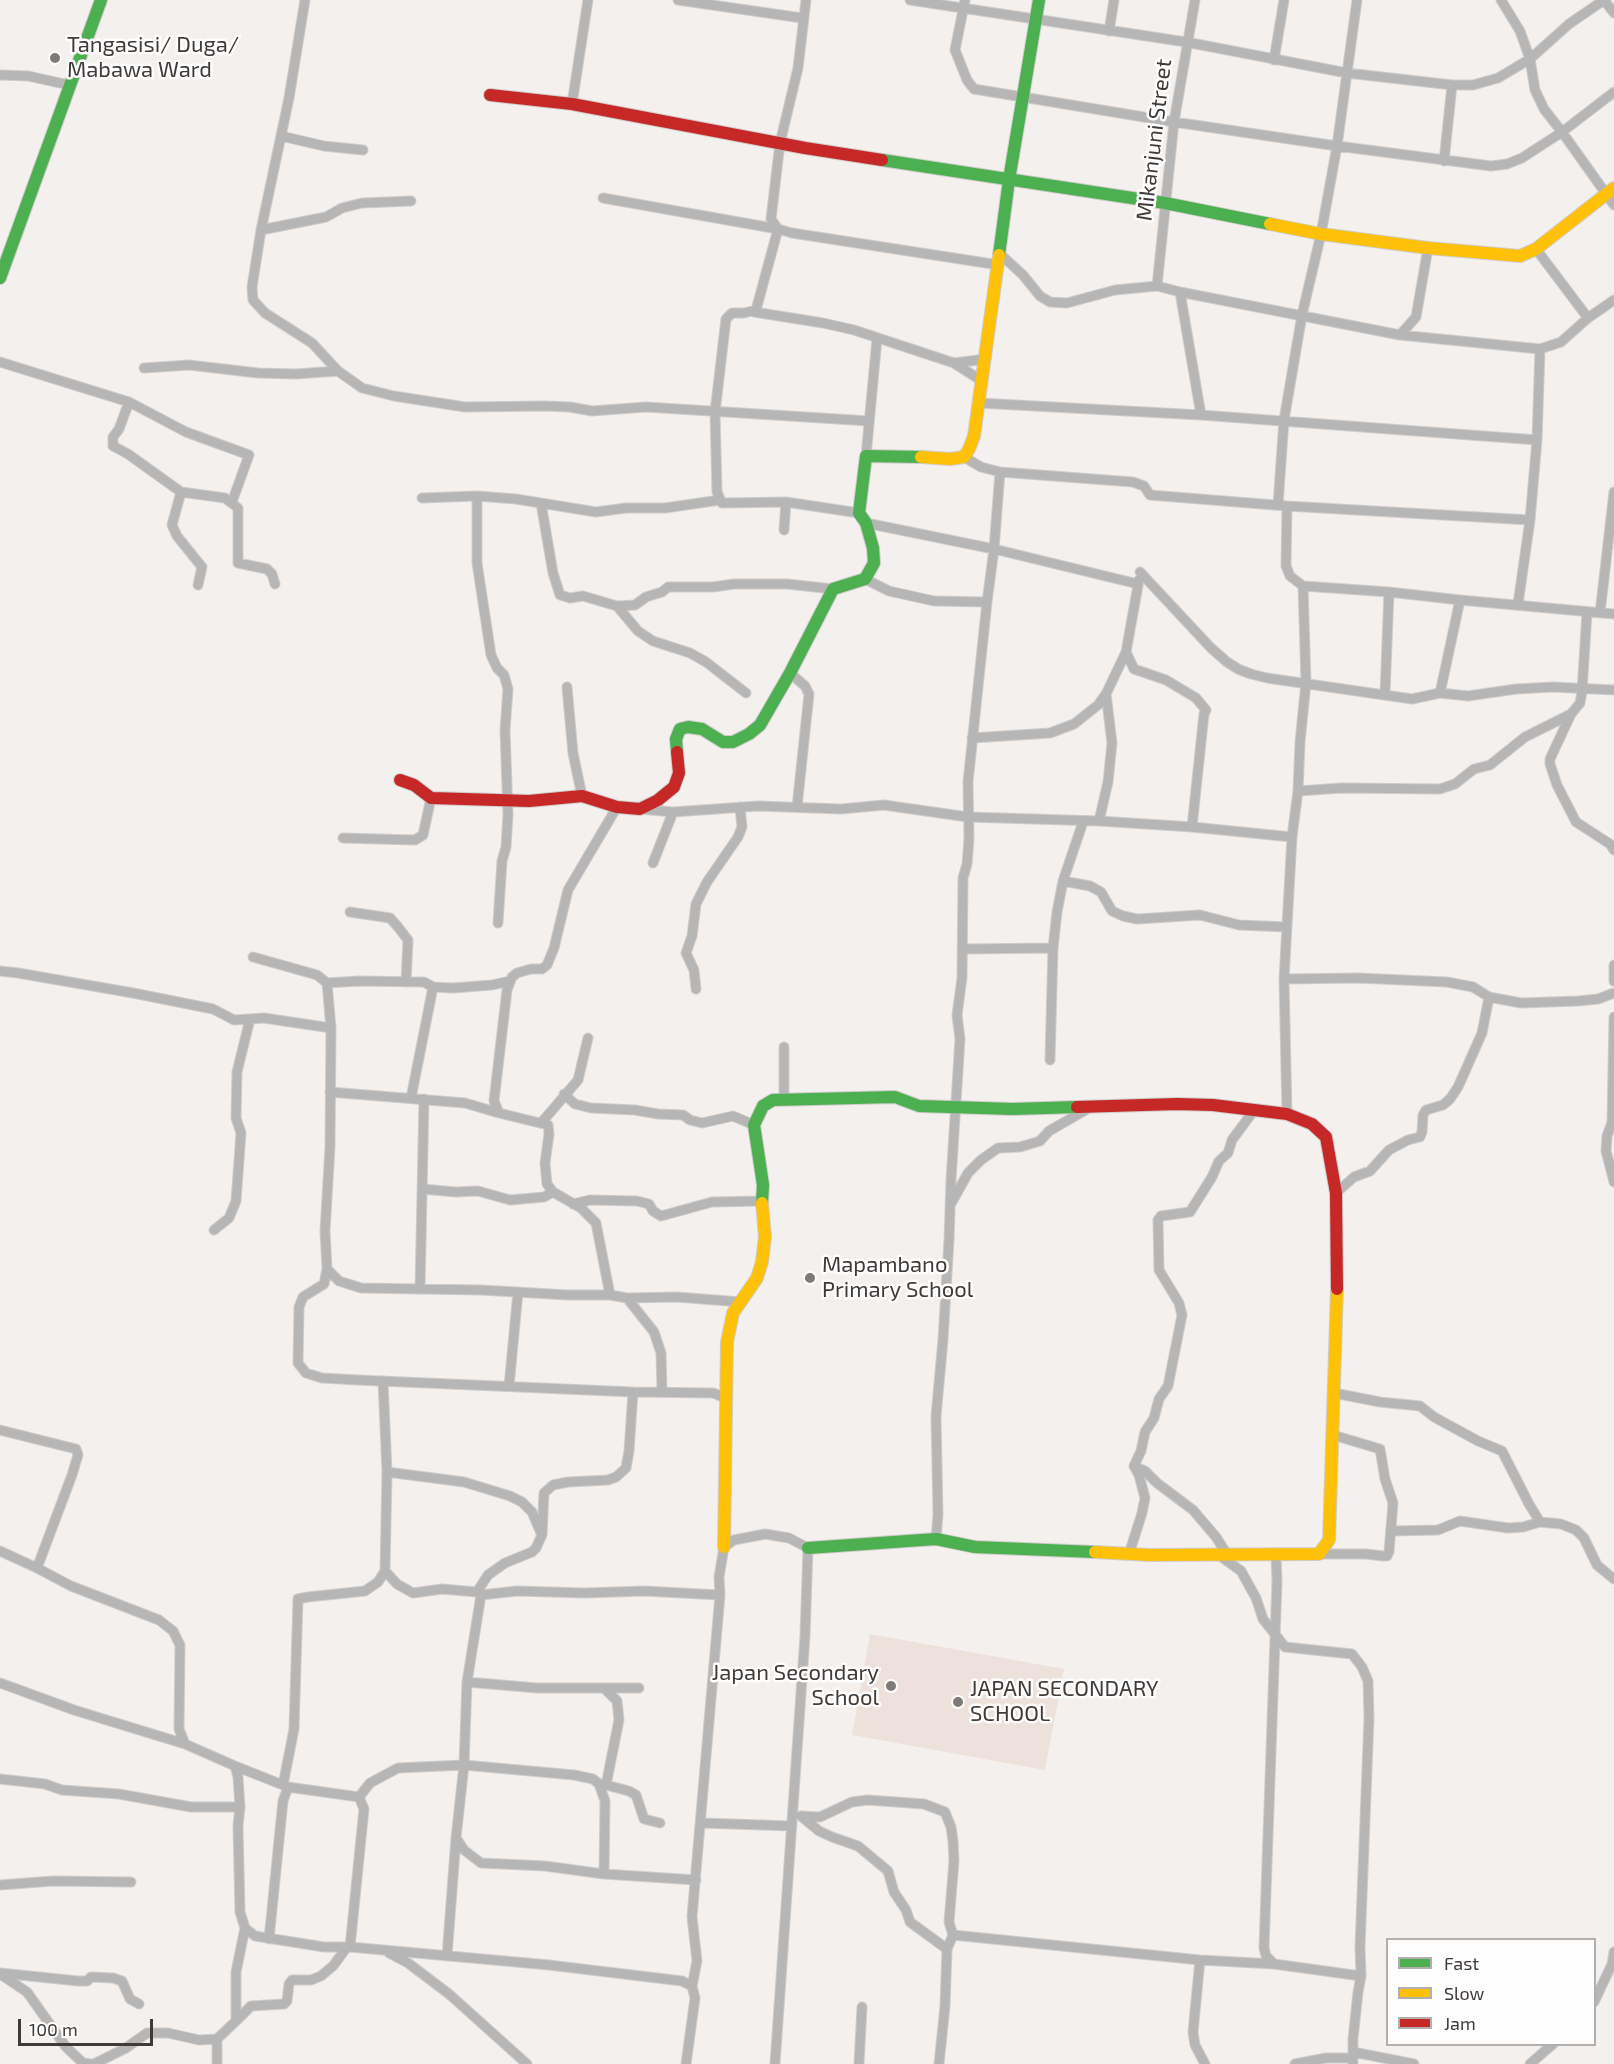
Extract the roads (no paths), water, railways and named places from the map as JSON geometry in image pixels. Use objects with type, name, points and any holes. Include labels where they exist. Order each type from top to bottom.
[{"type":"street","points":[[0,278],[102,0]]},
{"type":"street","points":[[305,0],[281,136],[261,230],[252,287],[253,300],[265,313],[312,343],[338,370],[362,388],[394,396],[465,406],[545,406],[592,411],[646,407],[869,421]]},
{"type":"street","points":[[572,104],[588,0]]},
{"type":"street","points":[[678,0],[802,18]]},
{"type":"street","points":[[754,312],[758,307],[778,229],[771,219],[780,143],[798,68],[802,18],[806,0]]},
{"type":"street","points":[[910,0],[964,5],[1109,32],[1186,42],[1347,73],[1452,86],[1473,85],[1498,78],[1530,59],[1569,24],[1604,0],[1614,13]]},
{"type":"street","points":[[964,457],[974,436],[1009,180],[1039,0]]},
{"type":"street","points":[[1109,32],[1114,0]]},
{"type":"street","name":"Mikanjuni Street","points":[[1157,286],[1174,122],[1195,0]]},
{"type":"street","points":[[1274,60],[1284,0]]},
{"type":"street","points":[[1358,0],[1337,146],[1321,234],[1302,315],[1284,420],[1282,506],[1286,566],[1290,576],[1303,586],[1614,614]]},
{"type":"street","points":[[1501,0],[1520,31],[1530,59],[1535,90],[1544,109],[1610,191],[1614,205]]},
{"type":"street","points":[[964,5],[955,50],[970,86],[976,90],[1174,122],[1444,161],[1491,166],[1507,164],[1522,158],[1562,132],[1614,92]]},
{"type":"street","points":[[0,75],[28,76],[69,85]]},
{"type":"street","points":[[1444,161],[1452,86]]},
{"type":"street","points":[[490,95],[572,104],[780,143],[1165,203],[1321,234],[1428,248],[1520,256],[1536,249],[1610,191]]},
{"type":"street","points":[[281,136],[324,146],[363,150]]},
{"type":"street","points":[[603,198],[792,233],[999,259],[1023,275],[1040,296],[1050,302],[1067,303],[1114,290],[1157,286],[1400,334],[1540,349],[1561,342],[1588,318],[1614,300]]},
{"type":"street","points":[[261,230],[326,217],[342,208],[362,203],[411,201]]},
{"type":"street","points":[[1400,334],[1416,317],[1428,248]]},
{"type":"street","points":[[1536,249],[1588,318]]},
{"type":"street","points":[[1180,292],[1201,415]]},
{"type":"street","points":[[982,381],[954,363],[854,330],[754,312],[732,313],[726,319],[715,412],[716,486],[720,500],[728,504],[786,502],[863,518],[1138,584]]},
{"type":"street","points":[[866,579],[875,557],[863,518],[866,456],[877,339]]},
{"type":"street","points":[[1518,604],[1530,520],[1537,440],[1540,349]]},
{"type":"street","points":[[954,363],[986,359]]},
{"type":"street","points":[[0,362],[129,402],[186,432],[249,455],[232,502]]},
{"type":"street","points":[[144,368],[189,365],[258,373],[296,374],[338,370]]},
{"type":"street","points":[[129,402],[120,429],[113,438],[113,446],[181,492],[225,498],[232,502],[238,508],[239,518],[238,563],[267,569],[272,574],[275,584]]},
{"type":"street","points":[[979,403],[1284,420],[1537,440]]},
{"type":"street","points":[[866,456],[900,455],[951,459],[964,457],[981,467],[1000,472],[1133,482],[1144,486],[1150,495],[1282,506],[1530,520]]},
{"type":"street","points":[[936,1539],[938,1514],[936,1416],[943,1340],[960,1039],[957,1015],[962,978],[963,878],[968,864],[972,738],[994,549],[1000,472]]},
{"type":"street","points":[[181,492],[172,525],[177,536],[202,567],[198,585]]},
{"type":"street","points":[[1600,613],[1614,492]]},
{"type":"street","points":[[422,498],[477,496],[596,512],[626,508],[665,508],[720,500]]},
{"type":"street","points":[[477,496],[477,563],[491,654],[497,668],[504,675],[508,689],[505,730],[506,847],[502,861],[498,923]]},
{"type":"street","points":[[784,530],[786,502]]},
{"type":"street","points":[[541,503],[553,573],[560,595],[570,598],[583,596],[617,606],[635,605],[668,587],[787,584],[833,589],[866,579],[889,591],[925,599],[987,602]]},
{"type":"street","points":[[972,738],[1050,733],[1074,724],[1098,705],[1106,694],[1126,652],[1140,572],[1227,662],[1238,669],[1267,678],[1305,687],[1385,694],[1412,699],[1440,693],[1468,696],[1516,689],[1614,690]]},
{"type":"street","points":[[1287,1114],[1284,979],[1292,837],[1298,791],[1305,687],[1303,586]]},
{"type":"street","points":[[640,809],[658,800],[674,788],[679,773],[676,739],[680,729],[688,726],[702,729],[723,742],[733,741],[749,734],[760,725],[790,673],[833,589]]},
{"type":"street","points":[[1385,694],[1389,592]]},
{"type":"street","points":[[1440,693],[1460,600]]},
{"type":"street","points":[[617,606],[638,632],[660,644],[690,653],[706,662],[746,693]]},
{"type":"street","points":[[1587,612],[1580,703],[1571,714],[1550,759],[1557,785],[1576,822],[1610,844],[1614,850]]},
{"type":"street","points":[[1126,652],[1134,669],[1166,680],[1196,698],[1206,710],[1192,827]]},
{"type":"street","points":[[790,673],[805,686],[809,694],[806,741],[797,807]]},
{"type":"street","points":[[567,687],[573,753],[582,796]]},
{"type":"street","points":[[1099,821],[1108,782],[1112,743],[1106,694]]},
{"type":"street","points":[[1298,791],[1342,788],[1440,789],[1455,784],[1474,769],[1490,765],[1525,737],[1571,714]]},
{"type":"street","points":[[400,780],[414,785],[431,798],[507,801],[582,796],[617,807],[673,812],[740,807],[841,810],[884,805],[968,817],[1099,821],[1292,837]]},
{"type":"street","points":[[344,838],[415,840],[423,835],[431,798]]},
{"type":"street","points":[[499,1113],[494,1101],[510,981],[517,972],[542,969],[547,965],[554,948],[568,890],[617,807]]},
{"type":"street","points":[[696,989],[694,970],[686,953],[692,936],[696,904],[707,882],[738,837],[742,827],[740,807]]},
{"type":"street","points":[[653,863],[673,812]]},
{"type":"street","points":[[1050,1060],[1053,948],[1063,881],[1083,822]]},
{"type":"street","points":[[1063,881],[1090,886],[1101,892],[1112,911],[1137,919],[1200,915],[1239,925],[1287,927]]},
{"type":"street","points":[[350,912],[390,918],[398,927],[408,940],[406,982]]},
{"type":"street","points":[[962,949],[1053,948]]},
{"type":"street","points":[[253,957],[317,975],[327,983],[424,982],[433,987],[453,988],[510,981]]},
{"type":"street","points":[[1614,965],[1614,981]]},
{"type":"street","points":[[0,971],[213,1009],[234,1020],[264,1018],[331,1028]]},
{"type":"street","points":[[1284,979],[1359,978],[1447,982],[1473,987],[1489,997],[1521,1004],[1598,999],[1614,993]]},
{"type":"street","points":[[327,983],[331,1028],[325,1231],[327,1269],[324,1284],[303,1297],[299,1307],[298,1363],[306,1373],[322,1378],[383,1381],[633,1392],[713,1393],[726,1398]]},
{"type":"street","points":[[411,1098],[433,987]]},
{"type":"street","points":[[1336,1193],[1354,1177],[1370,1171],[1389,1150],[1408,1140],[1420,1137],[1425,1110],[1443,1105],[1450,1099],[1458,1088],[1482,1033],[1489,997]]},
{"type":"street","points":[[1614,1017],[1612,1122],[1607,1136],[1606,1151],[1614,1182]]},
{"type":"street","points":[[214,1230],[229,1218],[236,1201],[241,1133],[236,1118],[237,1072],[250,1019]]},
{"type":"street","points":[[542,1122],[578,1080],[588,1038]]},
{"type":"street","points":[[784,1047],[784,1099]]},
{"type":"street","points":[[330,1092],[465,1103],[548,1125],[549,1134],[544,1163],[547,1184],[553,1192],[587,1212],[596,1223],[610,1294]]},
{"type":"street","points":[[564,1094],[575,1104],[591,1108],[683,1115],[690,1120],[702,1123],[733,1116],[754,1125]]},
{"type":"street","points":[[686,2064],[695,1998],[692,1986],[697,1961],[692,1917],[702,1823],[720,1595],[719,1576],[724,1547],[727,1342],[733,1313],[757,1278],[762,1262],[765,1238],[762,1201],[764,1185],[754,1125],[763,1106],[773,1100],[784,1099],[895,1097],[919,1106],[1013,1109],[1177,1104],[1255,1109],[1287,1114],[1312,1124],[1326,1137],[1336,1193],[1337,1328],[1329,1540],[1319,1554]]},
{"type":"street","points":[[420,1289],[424,1099]]},
{"type":"street","points":[[951,1205],[968,1173],[998,1148],[1020,1147],[1040,1141],[1049,1131],[1091,1107]]},
{"type":"street","points":[[1134,1466],[1141,1451],[1145,1432],[1168,1386],[1182,1315],[1179,1303],[1159,1270],[1158,1220],[1161,1216],[1190,1212],[1212,1177],[1219,1161],[1228,1153],[1232,1140],[1255,1109]]},
{"type":"street","points":[[422,1189],[478,1191],[510,1200],[544,1197],[553,1192]]},
{"type":"street","points":[[573,1204],[590,1200],[637,1201],[649,1204],[652,1210],[662,1216],[712,1202],[762,1201]]},
{"type":"street","points":[[327,1269],[339,1281],[361,1288],[568,1295],[610,1294],[627,1298],[677,1297],[741,1302]]},
{"type":"street","points":[[509,1386],[518,1292]]},
{"type":"street","points":[[627,1298],[654,1332],[661,1353],[662,1391]]},
{"type":"street","points":[[269,1939],[283,1801],[294,1729],[298,1599],[365,1591],[378,1582],[385,1571],[387,1472],[383,1381]]},
{"type":"street","points":[[447,1956],[464,1765],[467,1682],[479,1593],[488,1575],[505,1563],[532,1552],[542,1535],[544,1493],[553,1485],[608,1480],[616,1477],[626,1468],[633,1392]]},
{"type":"street","points":[[1334,1393],[1380,1402],[1420,1406],[1434,1417],[1502,1451],[1540,1521]]},
{"type":"street","points":[[0,1430],[76,1449],[78,1455],[37,1568]]},
{"type":"street","points":[[724,1547],[734,1539],[765,1534],[789,1538],[808,1548],[936,1539],[975,1547],[1129,1554],[1387,1556],[1393,1503],[1385,1479],[1380,1449],[1333,1434]]},
{"type":"street","points":[[1129,1554],[1145,1498],[1139,1475],[1134,1466]]},
{"type":"street","points":[[1134,1466],[1145,1471],[1193,1510],[1216,1537],[1223,1555],[1240,1571],[1256,1598],[1263,1619],[1274,1636],[1285,1647],[1352,1654],[1362,1667],[1368,1681],[1369,1718],[1360,1947],[1361,1976],[1353,2058]]},
{"type":"street","points":[[387,1472],[464,1482],[510,1496],[522,1502],[532,1512],[542,1535]]},
{"type":"street","points":[[1391,1532],[1438,1530],[1460,1521],[1508,1528],[1523,1527],[1540,1521],[1561,1524],[1576,1530],[1584,1538],[1597,1565],[1614,1580]]},
{"type":"street","points":[[775,2064],[792,1826],[797,1816],[808,1548]]},
{"type":"street","points":[[0,1551],[70,1586],[159,1620],[173,1631],[180,1645],[179,1729],[185,1744]]},
{"type":"street","points":[[1274,1964],[1266,1956],[1264,1948],[1277,1582],[1276,1555]]},
{"type":"street","points":[[385,1571],[397,1584],[413,1593],[442,1590],[479,1593],[644,1591],[720,1595]]},
{"type":"street","points":[[467,1682],[537,1688],[639,1688]]},
{"type":"street","points":[[0,1683],[74,1710],[185,1744],[286,1786],[359,1797]]},
{"type":"street","points":[[604,1874],[605,1801],[603,1785],[619,1720],[617,1701],[605,1689]]},
{"type":"street","points":[[359,1797],[370,1783],[398,1768],[464,1765],[574,1775],[592,1779],[603,1785],[636,1795],[644,1819],[660,1823]]},
{"type":"street","points":[[235,1766],[240,1807],[239,1897],[240,1912],[245,1928],[236,1972],[236,2021]]},
{"type":"street","points":[[0,1779],[45,1784],[62,1790],[119,1794],[191,1807],[240,1807]]},
{"type":"street","points":[[0,1974],[27,1992],[66,2047],[82,2064],[92,2064],[126,2048],[147,2033],[168,2033],[199,2040],[218,2038],[251,2006],[284,2004],[292,1980],[311,1980],[321,1976],[333,1966],[348,1947],[364,1809],[359,1797]]},
{"type":"street","points":[[797,1816],[820,1817],[830,1814],[837,1807],[868,1800],[924,1804],[945,1812],[953,1841],[950,1922],[953,1935],[947,1949],[945,2006],[939,2064]]},
{"type":"street","points":[[797,1816],[832,1838],[858,1846],[888,1871],[894,1892],[906,1910],[910,1922],[947,1949]]},
{"type":"street","points":[[702,1823],[792,1826]]},
{"type":"street","points":[[456,1838],[464,1850],[481,1863],[545,1866],[604,1874],[696,1880]]},
{"type":"street","points":[[0,1885],[53,1881],[130,1882]]},
{"type":"street","points":[[245,1928],[255,1936],[324,1947],[348,1947],[549,1965],[682,1981],[692,1986]]},
{"type":"street","points":[[953,1935],[1200,1960],[1274,1964],[1361,1976]]},
{"type":"street","points":[[384,1950],[408,1963],[449,1994],[527,2064]]},
{"type":"street","points":[[1596,1998],[1612,1964],[1614,1952]]},
{"type":"street","points":[[1200,1960],[1193,2032],[1195,2045],[1205,2064]]},
{"type":"street","points":[[0,1974],[78,1981],[87,1981],[91,1977],[113,1978],[122,1981],[130,2000],[139,2004]]},
{"type":"street","points":[[859,2064],[862,2007]]},
{"type":"street","points":[[217,2064],[218,2038]]},
{"type":"street","points":[[1530,2064],[1550,2046]]},
{"type":"street","points":[[1296,2064],[1326,2058],[1353,2058],[1414,2064]]},
{"type":"place","name":"Tangasisi/ Duga/ Mabawa Ward","points":[[55,58]]},
{"type":"place","name":"Mapambano Primary School","points":[[810,1278]]},
{"type":"place","name":"Japan Secondary School","points":[[891,1686]]},
{"type":"place","name":"JAPAN SECONDARY SCHOOL","points":[[958,1702]]}]
